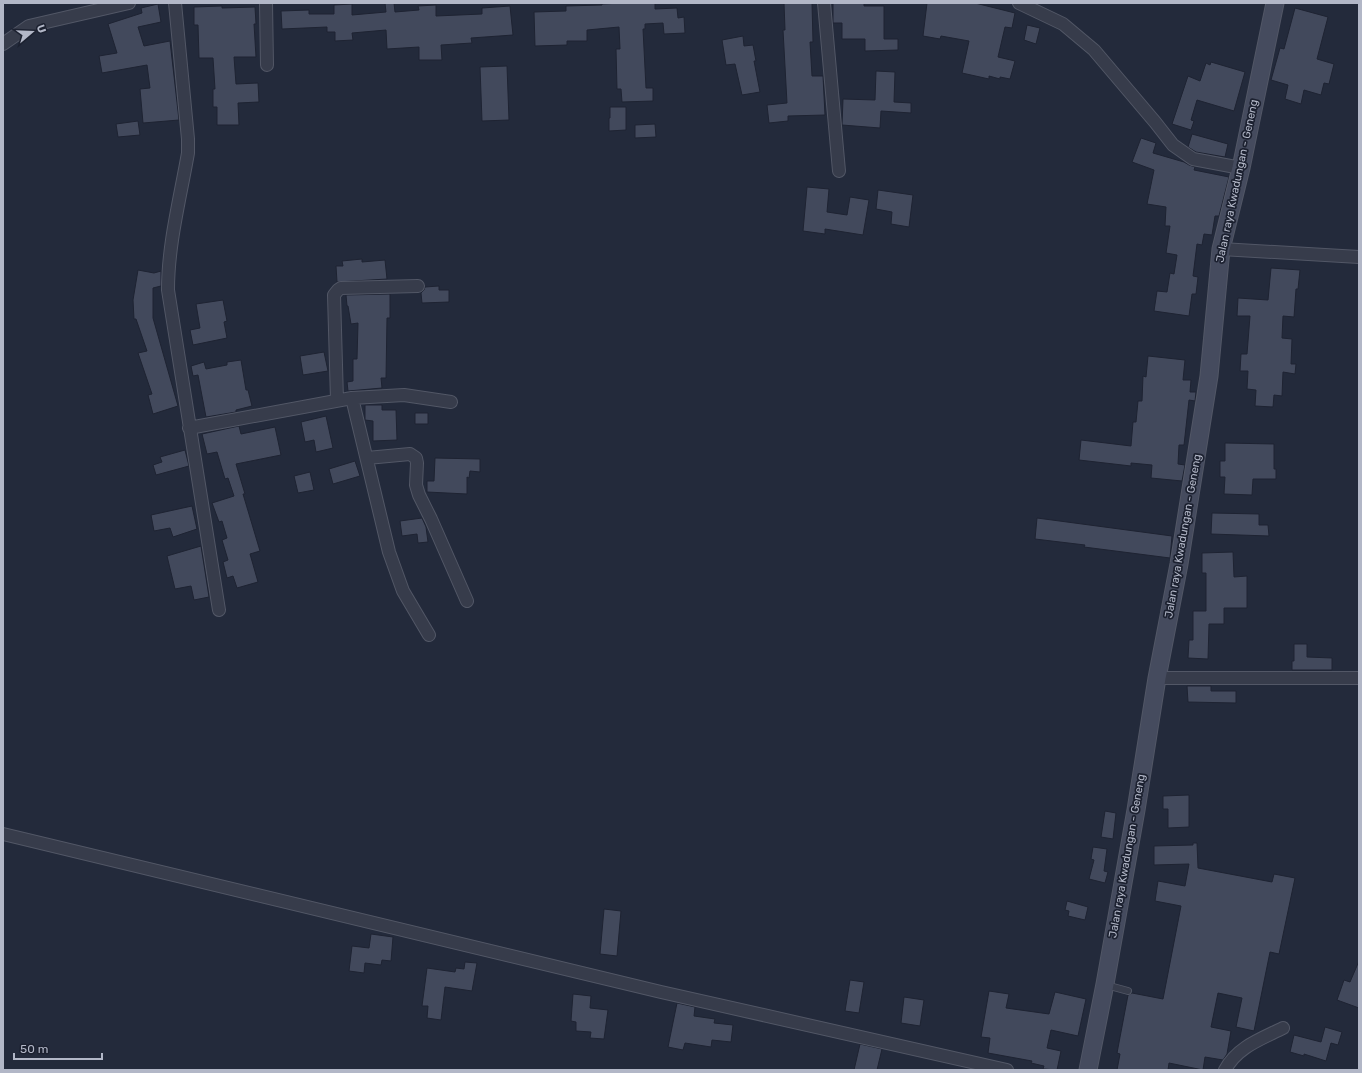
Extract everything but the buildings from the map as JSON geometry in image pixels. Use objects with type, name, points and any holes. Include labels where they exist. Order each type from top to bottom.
[{"type":"main road","name":"Jalan raya Kwadungan - Geneng","points":[[1088,1070],[1105,984],[1136,810],[1157,678],[1179,564],[1209,376],[1221,249],[1241,168],[1275,3]]},
{"type":"street","points":[[3,44],[29,26],[129,3]]},
{"type":"street","points":[[175,3],[188,139],[188,153],[172,241],[168,290],[219,610]]},
{"type":"street","points":[[266,3],[267,65]]},
{"type":"street","points":[[824,3],[839,171]]},
{"type":"street","points":[[1019,3],[1063,24],[1094,50],[1173,145],[1193,159],[1241,168]]},
{"type":"street","points":[[1221,249],[1359,258]]},
{"type":"street","points":[[337,400],[334,295],[341,288],[418,286]]},
{"type":"street","points":[[189,428],[352,398],[404,395],[451,402]]},
{"type":"street","points":[[352,398],[389,552],[397,577],[403,591],[429,636]]},
{"type":"street","points":[[367,458],[410,454],[416,458],[416,486],[419,495],[467,601]]},
{"type":"street","points":[[1157,678],[1359,678]]},
{"type":"street","points":[[3,834],[653,990],[1007,1070]]},
{"type":"street","points":[[1225,1070],[1229,1062],[1246,1046],[1283,1028]]},
{"type":"lane","points":[[1105,984],[1128,991]]}]
